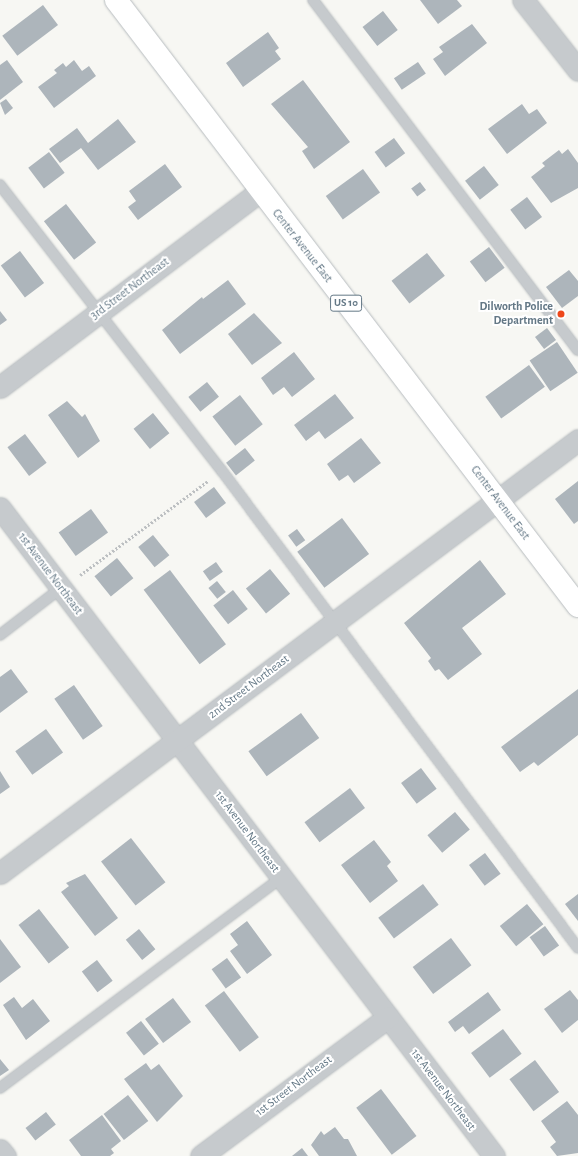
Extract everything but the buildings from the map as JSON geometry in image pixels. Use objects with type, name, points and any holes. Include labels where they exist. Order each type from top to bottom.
[{"type":"main road","name":"Center Avenue East","points":[[116,0],[260,191],[578,606]]},
{"type":"street","points":[[523,0],[578,70]]},
{"type":"street","name":"3rd Street Northeast","points":[[0,387],[260,191]]},
{"type":"street","name":"2nd Street Northeast","points":[[0,873],[578,440]]},
{"type":"street","name":"1st Avenue Northeast","points":[[0,508],[494,1156]]},
{"type":"street","name":"1st Street Northeast","points":[[201,1156],[388,1017]]},
{"type":"street","points":[[0,1150],[5,1156]]},
{"type":"lane","points":[[313,0],[578,350]]},
{"type":"lane","points":[[0,185],[97,314],[222,471],[333,623],[578,948]]},
{"type":"lane","points":[[0,635],[61,588]]},
{"type":"lane","points":[[0,1088],[282,877]]},
{"type":"path","points":[[61,588],[222,471]]},
{"type":"place","name":"Dilworth Police Department","points":[[561,314]]}]
